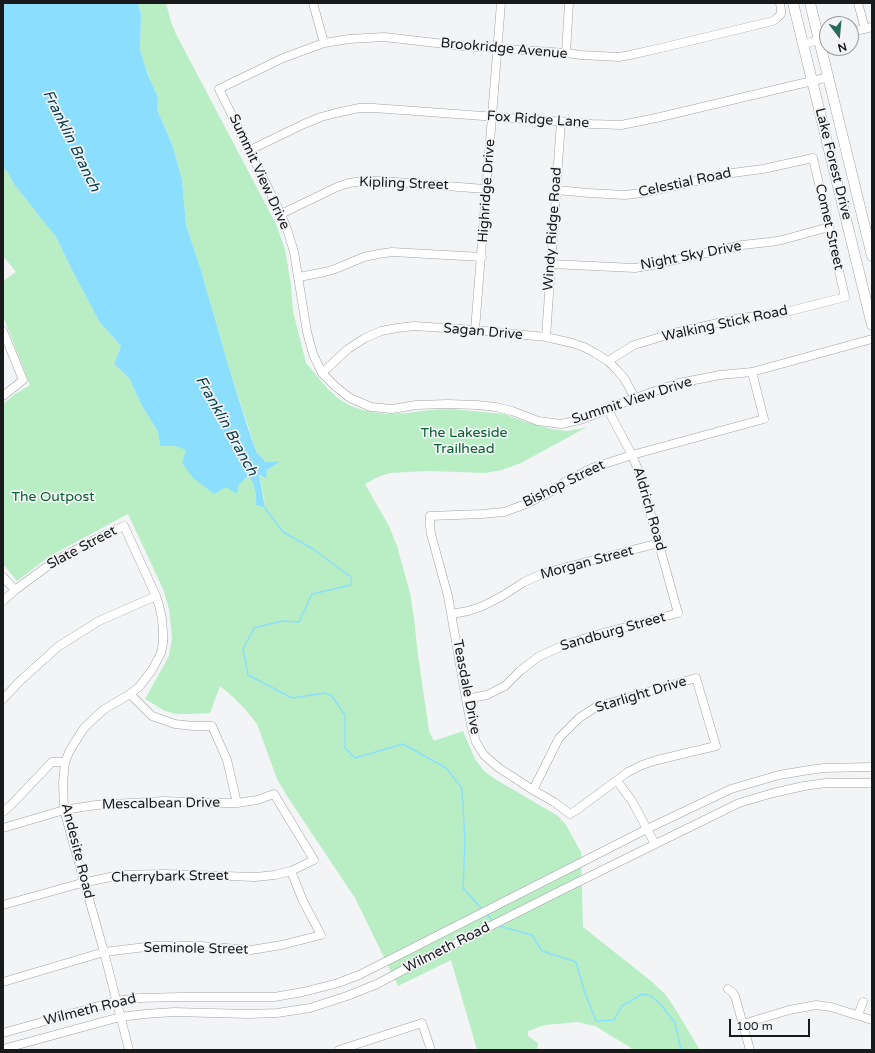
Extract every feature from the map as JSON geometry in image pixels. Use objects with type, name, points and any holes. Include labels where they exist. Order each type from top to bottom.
[{"type":"main road","name":"Lake Forest Drive","points":[[793,3],[872,325]]},
{"type":"main road","name":"Lake Forest Drive","points":[[810,3],[819,28]]},
{"type":"main road","name":"Lake Forest Drive","points":[[826,56],[829,77],[872,256]]},
{"type":"street","points":[[314,3],[324,43]]},
{"type":"street","name":"Highridge Drive","points":[[475,330],[482,257],[500,3]]},
{"type":"street","points":[[566,53],[569,3]]},
{"type":"street","name":"Brookridge Avenue","points":[[219,89],[283,58],[324,43],[349,39],[384,37],[497,49],[619,57],[773,21],[781,14],[780,3]]},
{"type":"street","points":[[858,3],[868,28]]},
{"type":"street","points":[[803,44],[819,40]]},
{"type":"street","name":"Fox Ridge Lane","points":[[250,150],[321,117],[359,108],[621,125],[829,77]]},
{"type":"street","name":"Summit View Drive","points":[[219,89],[281,214],[288,232],[299,277],[307,332],[313,354],[322,373],[350,398],[371,407],[392,409],[416,405],[477,405],[496,407],[512,411],[538,421],[560,424],[583,419],[635,398],[679,383],[720,375],[752,372],[872,340]]},
{"type":"street","name":"Windy Ridge Road","points":[[546,337],[561,121]]},
{"type":"street","name":"Celestial Road","points":[[556,190],[625,195],[642,193],[732,173],[762,169],[813,158]]},
{"type":"street","name":"Comet Street","points":[[813,158],[845,297]]},
{"type":"street","name":"Kipling Street","points":[[281,214],[337,187],[363,181],[382,181],[486,189]]},
{"type":"street","name":"Night Sky Drive","points":[[551,264],[635,268],[742,245],[782,240],[830,227]]},
{"type":"street","points":[[299,277],[325,272],[364,257],[392,252],[482,257]]},
{"type":"street","name":"Walking Stick Road","points":[[608,361],[634,345],[674,333],[740,318],[782,313],[845,297]]},
{"type":"street","name":"Sagan Drive","points":[[322,373],[348,349],[365,338],[381,332],[414,326],[475,330],[546,337],[584,347],[608,361],[624,378],[635,398]]},
{"type":"street","points":[[3,331],[23,380],[3,396]]},
{"type":"street","name":"Bishop Street","points":[[430,516],[504,512],[547,494],[568,480],[592,468],[632,455],[764,419],[752,372]]},
{"type":"street","name":"Aldrich Road","points":[[608,410],[632,455],[639,472],[678,613]]},
{"type":"street","name":"Teasdale Drive","points":[[430,516],[431,534],[452,614],[471,725],[476,742],[484,755],[499,768],[554,802],[570,814],[617,781]]},
{"type":"street","name":"Slate Street","points":[[3,601],[14,590],[56,560],[124,526]]},
{"type":"street","name":"Andesite Road","points":[[124,526],[156,596],[164,633],[161,653],[152,670],[139,687],[103,710],[84,728],[70,750],[65,762],[63,783],[64,810],[104,952],[129,1050]]},
{"type":"street","name":"Morgan Street","points":[[452,614],[483,606],[524,582],[544,573],[659,543]]},
{"type":"street","points":[[3,577],[14,590]]},
{"type":"street","points":[[3,699],[21,680],[59,646],[99,621],[156,596]]},
{"type":"street","name":"Sandburg Street","points":[[466,699],[487,695],[505,686],[538,657],[562,646],[592,636],[678,613]]},
{"type":"street","name":"Starlight Drive","points":[[533,790],[559,738],[579,718],[596,707],[696,678],[716,746],[642,765],[628,772],[617,781]]},
{"type":"street","points":[[130,694],[152,716],[175,724],[212,726],[227,760],[237,803]]},
{"type":"street","points":[[3,812],[52,762],[65,762]]},
{"type":"street","name":"Wilmeth Road","points":[[3,1033],[116,1001],[139,998],[181,996],[274,997],[303,992],[338,983],[359,975],[647,829],[731,789],[773,777],[809,770],[824,768],[872,767]]},
{"type":"street","points":[[617,781],[632,801],[655,844]]},
{"type":"street","name":"Wilmeth Road","points":[[3,1049],[120,1017],[174,1012],[248,1014],[277,1013],[310,1008],[377,984],[564,889],[739,803],[773,792],[804,786],[826,783],[872,783]]},
{"type":"street","name":"Mescalbean Drive","points":[[3,828],[64,810],[96,805],[165,801],[237,803],[256,800],[274,794],[314,860]]},
{"type":"street","name":"Cherrybark Street","points":[[3,905],[84,882],[119,875],[163,874],[255,877],[275,875],[290,871],[314,860]]},
{"type":"street","name":"Seminole Street","points":[[3,982],[104,952],[154,946],[200,946],[251,950],[282,945],[321,935],[303,901],[290,871]]},
{"type":"street","points":[[728,990],[735,996],[750,1050]]},
{"type":"street","points":[[858,1016],[863,1002]]},
{"type":"street","points":[[743,1024],[789,1010],[816,1006],[832,1007],[872,1020]]},
{"type":"street","points":[[339,1050],[349,1049],[422,1023],[431,1050]]},
{"type":"green space","points":[[138,3],[166,3],[176,34],[276,224],[285,249],[291,285],[293,311],[306,363],[328,389],[339,399],[351,406],[385,414],[451,409],[504,414],[551,429],[567,431],[587,427],[521,463],[502,470],[485,473],[428,471],[390,473],[365,484],[389,526],[397,546],[410,593],[429,731],[434,741],[463,731],[475,759],[484,771],[558,816],[566,825],[581,852],[583,927],[651,981],[665,994],[700,1050],[633,1050],[595,1026],[577,1022],[545,1025],[528,1031],[528,1036],[538,1043],[537,1050],[477,1050],[451,960],[398,986],[355,898],[277,779],[257,724],[245,709],[220,686],[210,713],[176,714],[165,711],[145,699],[169,656],[172,638],[169,609],[163,589],[128,514],[50,556],[17,581],[3,564],[3,404],[15,394],[30,385],[3,316],[3,281],[16,272],[3,256],[3,168],[7,171],[13,183],[56,237],[100,323],[121,346],[114,364],[129,378],[141,404],[158,432],[160,446],[175,446],[187,450],[226,487],[238,486],[248,476],[253,483],[256,495],[256,504],[265,508],[259,474],[265,479],[267,470],[280,461],[266,462],[257,453],[232,378],[200,267],[186,225],[182,179],[173,147],[157,109],[158,97],[148,75],[140,50],[141,14]]},
{"type":"water","points":[[3,3],[138,3],[141,14],[140,50],[148,75],[158,97],[157,109],[173,147],[182,179],[186,225],[200,267],[232,378],[257,453],[266,462],[281,461],[267,470],[266,479],[259,474],[265,508],[256,505],[256,495],[253,483],[248,476],[238,486],[237,494],[226,487],[214,494],[193,478],[182,463],[186,450],[175,446],[160,446],[158,432],[141,404],[129,378],[114,364],[121,346],[100,323],[56,237],[13,183],[7,171],[3,168]]},
{"type":"waterway","name":"Franklin Branch","points":[[265,508],[283,532],[313,549],[351,577],[351,585],[312,594],[299,622],[282,621],[254,628],[243,649],[248,675],[292,698],[324,693],[331,695],[345,715],[345,748],[355,758],[403,744],[446,768],[462,788],[465,841],[463,888],[482,909]]},
{"type":"waterway","name":"Franklin Branch","points":[[486,913],[493,921]]},
{"type":"waterway","name":"Franklin Branch","points":[[499,926],[532,935],[542,951],[576,962],[584,990],[596,1021],[614,1020],[622,1006],[642,994],[651,996],[662,1006],[675,1023],[681,1050]]},
{"type":"park label","name":"The Lakeside Trailhead","points":[[464,442]]},
{"type":"park label","name":"The Outpost","points":[[53,497]]}]
